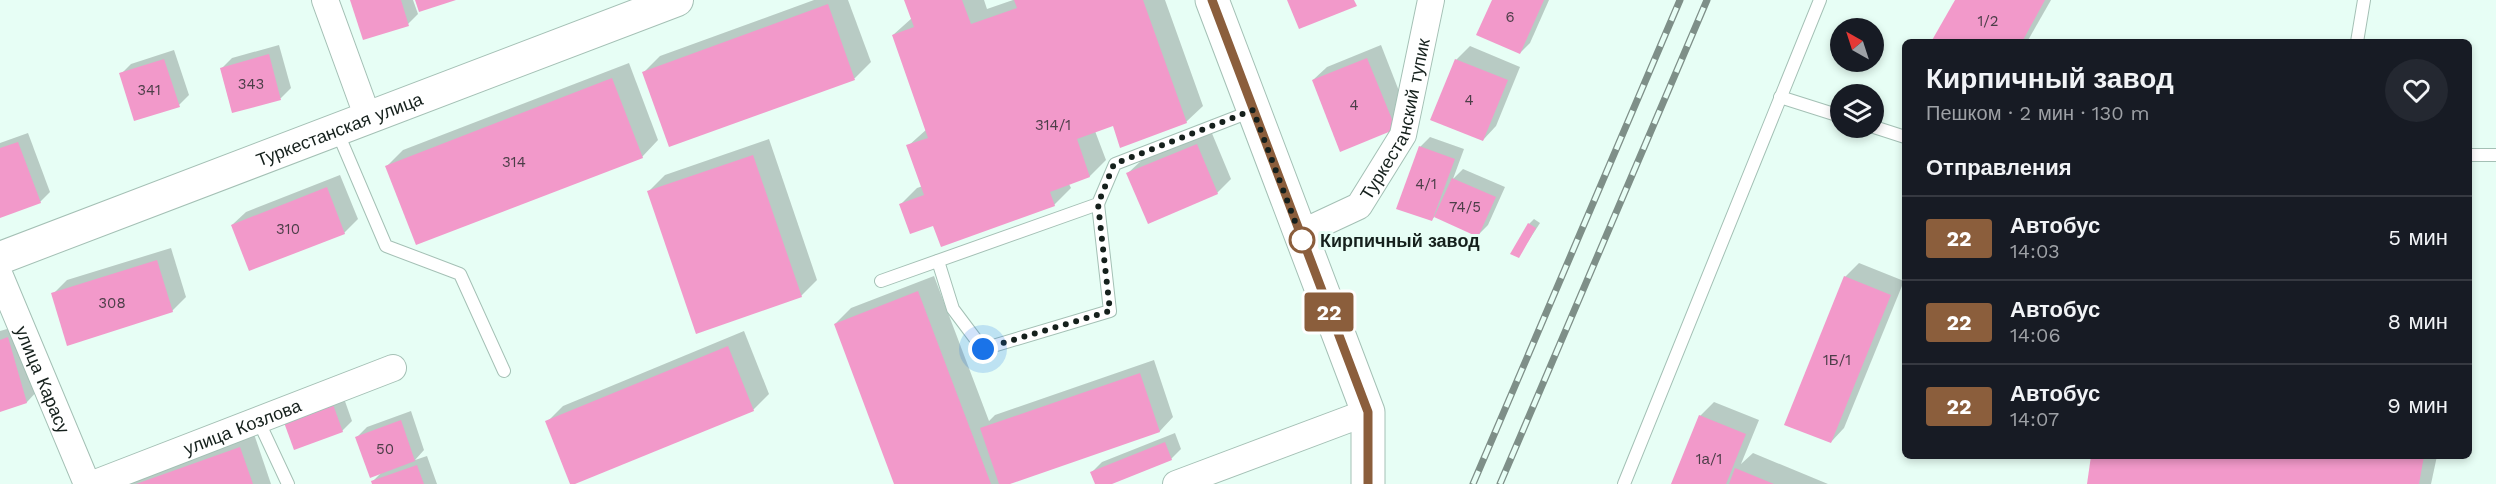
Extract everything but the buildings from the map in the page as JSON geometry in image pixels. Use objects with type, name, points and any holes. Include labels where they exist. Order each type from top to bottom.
[{"type":"main road","points":[[1212,0],[1368,412],[1368,484]]},
{"type":"street","points":[[325,0],[368,118]]},
{"type":"street","name":"Туркестанская улица","points":[[0,258],[677,0]]},
{"type":"street","name":"Туркестанский тупик","points":[[1299,234],[1359,206],[1403,135],[1431,0]]},
{"type":"street","name":"улица Карасу","points":[[0,276],[87,484]]},
{"type":"street","name":"улица Козлова","points":[[93,484],[393,369]]},
{"type":"street","points":[[1176,484],[1368,412]]},
{"type":"lane","points":[[1624,484],[1820,0]]},
{"type":"lane","points":[[2358,39],[2364,0]]},
{"type":"lane","points":[[1780,97],[1830,113]]},
{"type":"lane","points":[[938,261],[953,309],[983,349],[1110,311],[1098,204],[1114,164],[1253,110]]},
{"type":"lane","points":[[337,130],[386,246],[460,274],[504,371]]},
{"type":"lane","points":[[1884,130],[1902,136]]},
{"type":"lane","points":[[2472,155],[2496,155]]},
{"type":"lane","points":[[881,281],[1098,204]]},
{"type":"lane","points":[[258,420],[288,484]]},
{"type":"railway","points":[[1473,484],[1680,0]]},
{"type":"railway","points":[[1500,484],[1707,0]]},
{"type":"bus line","name":"22","points":[[1212,0],[1368,412],[1368,484]]},
{"type":"place","name":"Кирпичный завод","points":[[1302,240]]},
{"type":"route","points":[[983,349],[1110,311],[1098,204],[1114,164],[1253,110],[1302,240]]}]
